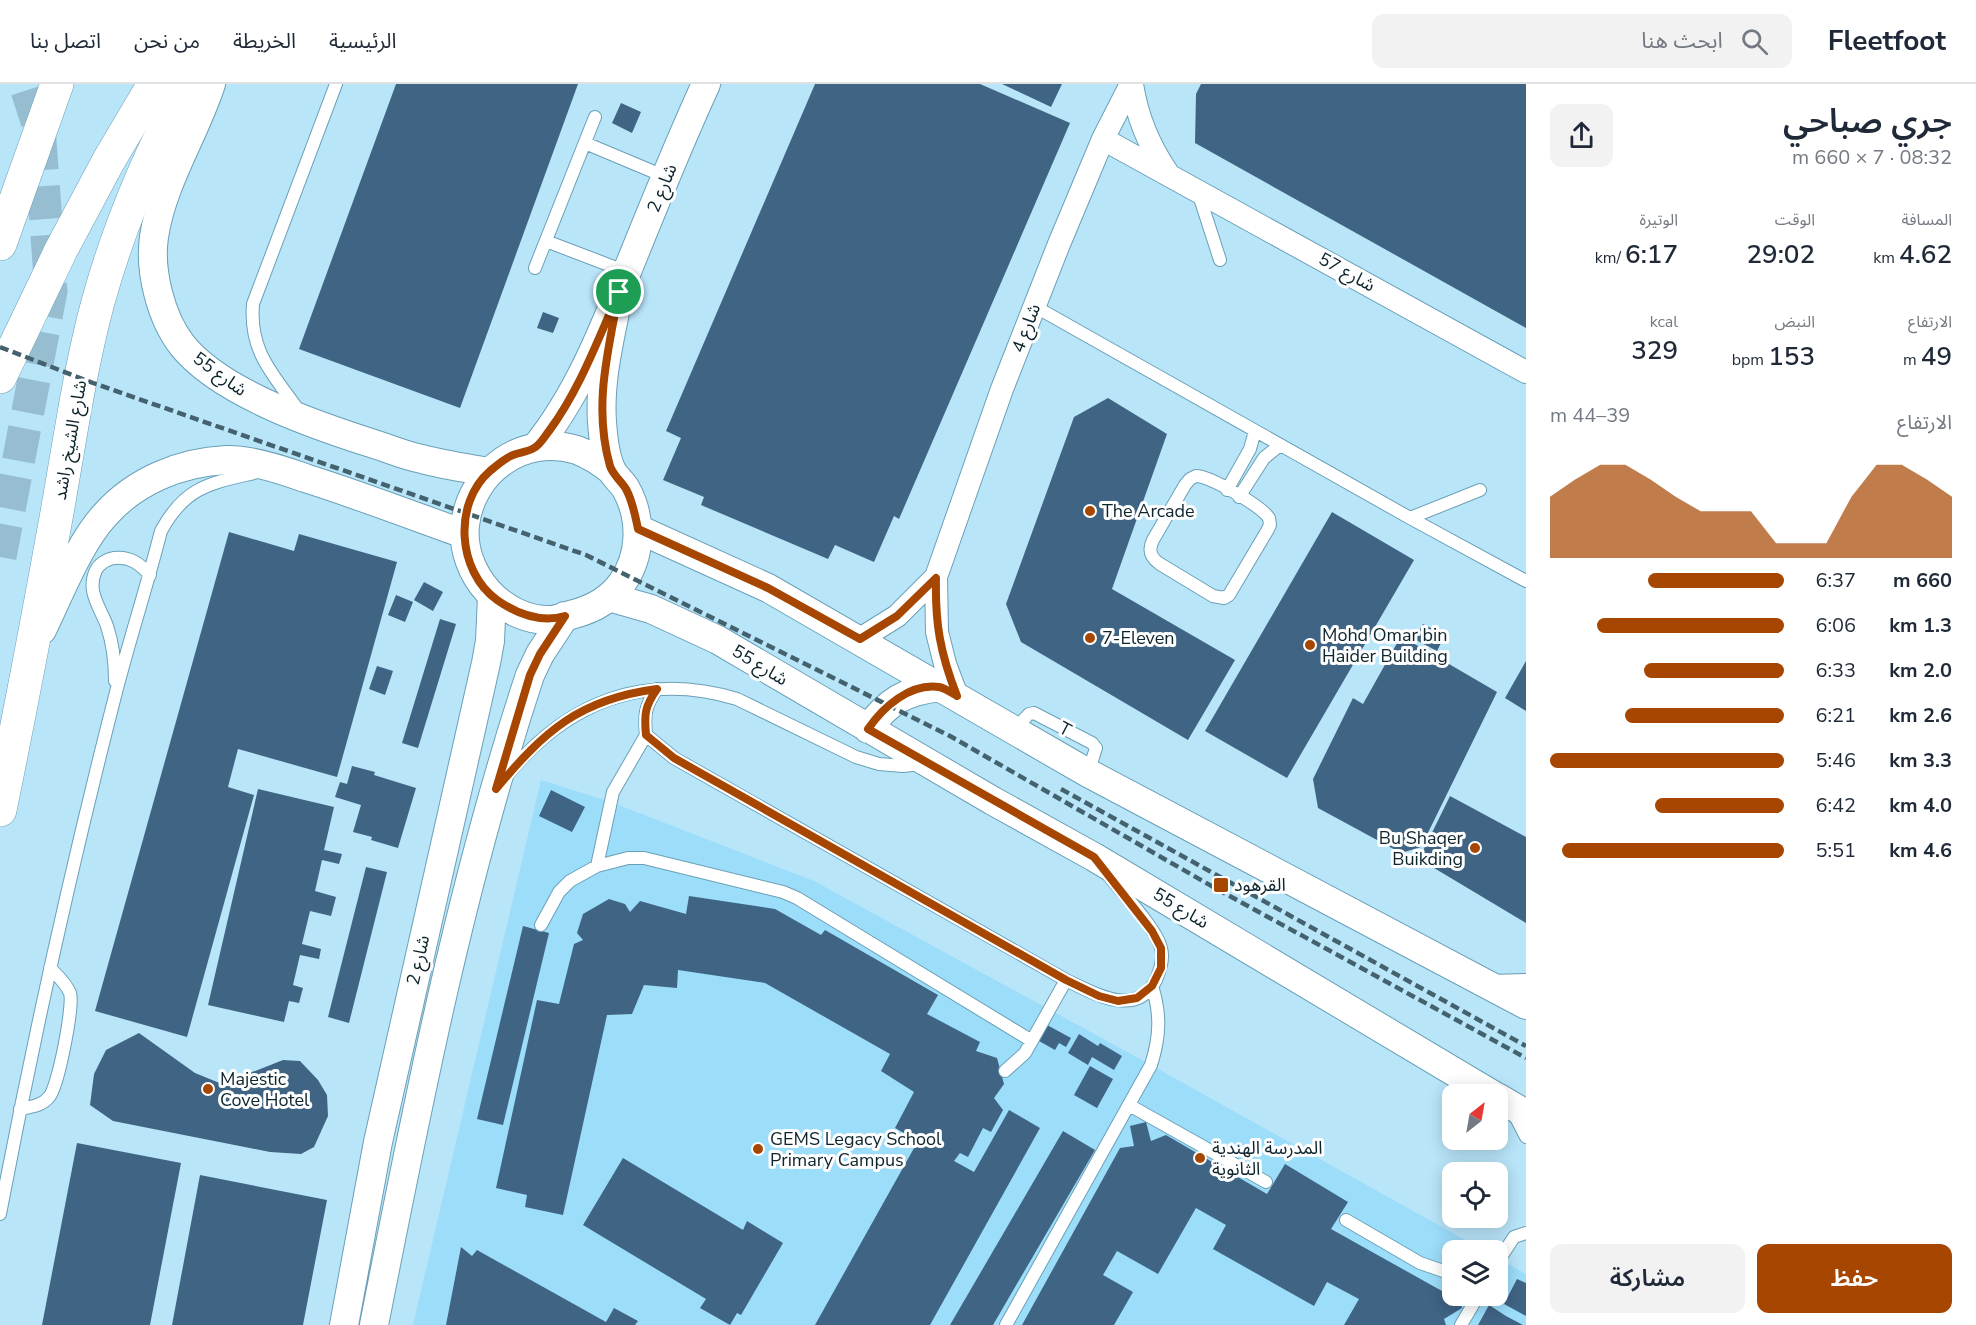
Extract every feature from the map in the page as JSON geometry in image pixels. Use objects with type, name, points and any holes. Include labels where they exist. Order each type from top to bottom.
[{"type":"main road","points":[[0,244],[57,84]]},
{"type":"main road","points":[[0,377],[66,240],[109,160],[154,84]]},
{"type":"main road","name":"شارع الشيخ راشد","points":[[0,810],[32,651],[85,358],[98,303],[114,249],[134,196],[157,144],[188,84]]},
{"type":"street","name":"شارع 55","points":[[211,84],[162,202],[154,239],[154,276],[164,312],[182,345],[204,367],[247,395],[305,420],[420,459],[489,472]]},
{"type":"street","name":"شارع 2","points":[[536,447],[572,396],[623,282],[706,84]]},
{"type":"street","name":"شارع 4","points":[[948,691],[945,664],[937,632],[936,578],[1002,389],[1034,306],[1103,139],[1131,84]]},
{"type":"street","name":"شارع 57","points":[[1131,84],[1139,121],[1147,140],[1168,173]]},
{"type":"street","name":"شارع 57","points":[[1103,139],[1526,372]]},
{"type":"street","name":"شارع 2","points":[[612,471],[605,448],[601,400],[603,376],[623,282]]},
{"type":"street","points":[[556,446],[576,450],[596,458],[612,471],[630,498],[638,529],[637,548],[631,566],[622,583],[609,597],[593,609],[553,620],[531,617],[510,609],[492,596],[477,578],[467,557],[464,534],[467,511],[475,490],[489,472],[510,456],[536,447],[556,446]]},
{"type":"street","points":[[32,651],[79,553],[104,515],[140,485],[181,466],[227,460],[274,468],[464,534]]},
{"type":"street","points":[[638,529],[768,588],[860,639],[1088,773],[1526,1005]]},
{"type":"street","name":"شارع 4","points":[[860,639],[897,616],[936,578]]},
{"type":"street","name":"شارع 2","points":[[344,1325],[378,1142],[486,663],[490,641],[492,596]]},
{"type":"street","name":"شارع 55","points":[[609,597],[651,609],[718,640],[1510,1100]]},
{"type":"street","name":"شارع 2","points":[[374,1325],[456,937],[530,675],[540,654],[565,616]]},
{"type":"street","points":[[868,729],[881,711],[898,698],[918,689],[948,691]]},
{"type":"street","points":[[1490,986],[1526,985]]},
{"type":"lane","points":[[305,420],[261,357],[254,340],[251,322],[253,304],[259,286],[336,84]]},
{"type":"lane","points":[[535,268],[595,117]]},
{"type":"lane","points":[[585,143],[666,177]]},
{"type":"lane","points":[[1198,190],[1220,260]]},
{"type":"lane","points":[[546,241],[623,282]]},
{"type":"lane","points":[[1034,306],[1280,446],[1526,581]]},
{"type":"lane","points":[[1227,490],[1250,449],[1255,431]]},
{"type":"lane","points":[[1239,497],[1263,458],[1280,446]]},
{"type":"lane","points":[[0,1214],[50,968],[115,694],[161,531],[181,502],[195,491],[211,484],[274,468]]},
{"type":"lane","points":[[1203,476],[1239,497],[1265,513],[1270,525],[1229,595],[1218,598],[1153,560],[1150,546],[1190,479],[1203,476]]},
{"type":"lane","points":[[1410,518],[1480,490]]},
{"type":"lane","points":[[115,694],[115,660],[107,627],[93,595],[92,579],[99,565],[112,558],[127,558],[140,564],[150,575]]},
{"type":"lane","points":[[496,789],[524,755],[562,722],[584,709],[612,698],[632,692],[657,689],[698,689],[737,699],[756,706],[856,757],[871,762],[903,766],[927,763]]},
{"type":"lane","points":[[597,866],[613,792],[646,735],[647,703],[657,689]]},
{"type":"lane","points":[[646,735],[674,758],[1066,980],[1099,996],[1118,1001],[1137,998],[1152,986],[1161,968],[1161,948],[1152,931],[1094,857]]},
{"type":"lane","points":[[541,925],[559,892],[570,881],[597,866],[628,858],[644,858],[783,892],[813,906],[1032,1041]]},
{"type":"lane","points":[[20,1109],[41,1104],[47,1100],[55,1088],[72,1000],[66,985],[50,968]]},
{"type":"lane","points":[[1005,1071],[1025,1053],[1066,980]]},
{"type":"lane","points":[[1006,1325],[1151,1065],[1160,1019],[1152,986]]},
{"type":"lane","points":[[1510,1100],[1526,1137]]},
{"type":"lane","points":[[1129,1105],[1266,1182]]},
{"type":"lane","points":[[1346,1220],[1420,1263],[1442,1271]]},
{"type":"lane","points":[[1508,1246],[1514,1237],[1526,1233]]},
{"type":"lane","points":[[1461,1325],[1472,1306]]},
{"type":"shaded area","name":"GEMS Legacy School Primary Campus","points":[[541,780],[611,802],[814,881],[1465,1240],[1442,1240],[1442,1306],[1508,1306],[1508,1264],[1526,1274],[1526,1325],[413,1325]]},
{"type":"building","points":[[396,84],[578,84],[460,408],[299,349]]},
{"type":"building","points":[[815,84],[980,84],[1070,123],[899,519],[894,516],[874,562],[835,545],[828,559],[701,505],[704,497],[663,480],[681,438],[666,431]]},
{"type":"building","points":[[1002,84],[1062,84],[1051,107]]},
{"type":"building","points":[[1201,84],[1526,84],[1526,328],[1195,143],[1196,94]]},
{"type":"building","points":[[621,103],[641,112],[632,133],[612,123]]},
{"type":"building","points":[[543,312],[559,318],[553,333],[537,328]]},
{"type":"building","name":"The Arcade","points":[[1108,398],[1167,434],[1112,589],[1235,660],[1188,740],[1021,642],[1006,604],[1074,417]]},
{"type":"building","name":"Mohd Omar bin Haider Building","points":[[1332,512],[1414,560],[1287,778],[1205,731]]},
{"type":"building","points":[[229,532],[294,551],[299,534],[397,562],[337,777],[238,749],[228,787],[254,795],[187,1037],[95,1011]]},
{"type":"building","points":[[424,582],[443,592],[433,611],[414,600]]},
{"type":"building","points":[[396,595],[413,602],[405,622],[388,615]]},
{"type":"building","points":[[440,619],[456,624],[418,748],[402,743]]},
{"type":"building","points":[[1423,624],[1445,635],[1437,651],[1414,639]]},
{"type":"building","points":[[1401,636],[1497,692],[1421,847],[1401,853],[1318,808],[1313,779],[1353,698],[1363,704]]},
{"type":"building","points":[[1526,661],[1526,711],[1505,698]]},
{"type":"building","points":[[377,666],[393,671],[385,695],[369,689]]},
{"type":"building","points":[[352,766],[375,772],[374,775],[416,788],[398,848],[353,832],[361,805],[335,797],[340,782],[347,784]]},
{"type":"building","points":[[258,789],[334,807],[324,850],[342,854],[339,864],[322,860],[315,891],[336,897],[331,916],[310,911],[302,944],[321,949],[319,959],[300,955],[293,985],[303,988],[299,1003],[289,1001],[284,1022],[208,1005]]},
{"type":"building","points":[[551,790],[585,807],[572,832],[539,816]]},
{"type":"building","name":"Bu Shaqer Buikding","points":[[1450,796],[1526,837],[1526,923],[1419,859]]},
{"type":"building","points":[[366,867],[387,872],[349,1023],[328,1017]]},
{"type":"building","points":[[689,896],[775,909],[821,935],[825,930],[938,995],[927,1014],[980,1042],[976,1051],[997,1058],[1004,1084],[994,1098],[1003,1110],[991,1132],[983,1128],[968,1157],[960,1153],[954,1161],[974,1172],[1009,1110],[1040,1128],[930,1325],[815,1325],[918,1141],[895,1128],[914,1092],[881,1071],[890,1054],[765,983],[678,970],[677,988],[644,985],[632,1014],[607,1015],[563,1215],[525,1207],[527,1195],[496,1188],[537,1000],[559,1004],[574,944],[583,940],[577,933],[583,914],[609,899],[625,904],[630,912],[640,901],[686,914]]},
{"type":"building","points":[[523,926],[549,933],[503,1125],[477,1119]]},
{"type":"building","points":[[1047,1025],[1071,1038],[1066,1047],[1059,1043],[1055,1050],[1039,1041]]},
{"type":"building","name":"Majestic Cove Hotel","points":[[139,1033],[195,1073],[222,1084],[283,1060],[300,1061],[318,1080],[327,1095],[328,1116],[314,1147],[301,1154],[270,1152],[113,1121],[90,1105],[94,1074],[106,1050]]},
{"type":"building","points":[[1079,1034],[1098,1046],[1100,1043],[1122,1056],[1114,1070],[1092,1057],[1088,1065],[1068,1053]]},
{"type":"building","points":[[1090,1066],[1113,1079],[1097,1108],[1074,1095]]},
{"type":"building","points":[[1146,1122],[1151,1141],[1166,1135],[1267,1194],[1285,1164],[1348,1202],[1331,1229],[1442,1291],[1442,1306],[1462,1306],[1462,1308],[1444,1319],[1446,1325],[1344,1325],[1359,1299],[1327,1282],[1314,1306],[1213,1249],[1226,1225],[1196,1208],[1158,1274],[1117,1251],[1103,1275],[1133,1292],[1114,1325],[1022,1325],[1120,1148],[1134,1146],[1130,1126]]},
{"type":"building","points":[[1063,1131],[1095,1150],[993,1325],[950,1325]]},
{"type":"building","points":[[77,1143],[181,1163],[150,1325],[42,1325]]},
{"type":"building","points":[[623,1158],[743,1230],[747,1221],[783,1243],[741,1315],[737,1313],[730,1325],[700,1308],[706,1299],[583,1225]]},
{"type":"building","points":[[200,1175],[327,1200],[303,1325],[172,1325]]},
{"type":"building","points":[[461,1247],[472,1256],[477,1250],[606,1322],[614,1308],[638,1321],[635,1325],[446,1325]]},
{"type":"building","points":[[1517,1279],[1526,1283],[1526,1316],[1508,1306],[1508,1296]]},
{"type":"building","points":[[1491,1306],[1523,1325],[1478,1325]]},
{"type":"tunnel","points":[[0,557],[51,291],[39,127],[25,84]]},
{"type":"railway","points":[[0,347],[93,383],[586,555],[950,736],[1215,888],[1526,1058]]},
{"type":"railway","points":[[1061,789],[1526,1046]]},
{"type":"place","name":"The Arcade","points":[[1090,511]]},
{"type":"place","name":"7-Eleven","points":[[1090,638]]},
{"type":"place","name":"Mohd Omar bin Haider Building","points":[[1310,645]]},
{"type":"place","name":"Bu Shaqer Buikding","points":[[1475,848]]},
{"type":"place","name":"القرهود","points":[[1221,885]]},
{"type":"place","name":"Majestic Cove Hotel","points":[[208,1089]]},
{"type":"place","name":"GEMS Legacy School Primary Campus","points":[[758,1149]]},
{"type":"place","name":"المدرسة الهندية الثانوية","points":[[1200,1158]]},
{"type":"route","points":[[619,292],[603,376],[602,424],[605,448],[612,471],[625,488],[634,508],[638,529],[768,588],[860,639],[897,616],[936,578],[937,632],[945,664],[957,696],[940,687],[918,689],[898,698],[881,711],[868,729],[1094,857],[1152,931],[1161,948],[1161,968],[1152,986],[1137,998],[1118,1001],[1099,996],[1066,980],[674,758],[646,735],[647,703],[657,689],[632,692],[612,698],[584,709],[562,722],[524,755],[496,789],[530,675],[551,635],[565,616],[553,620],[531,617],[510,609],[492,596],[477,578],[467,557],[464,534],[467,511],[475,490],[489,472],[510,456],[536,447],[561,414],[572,396],[619,292]]}]
